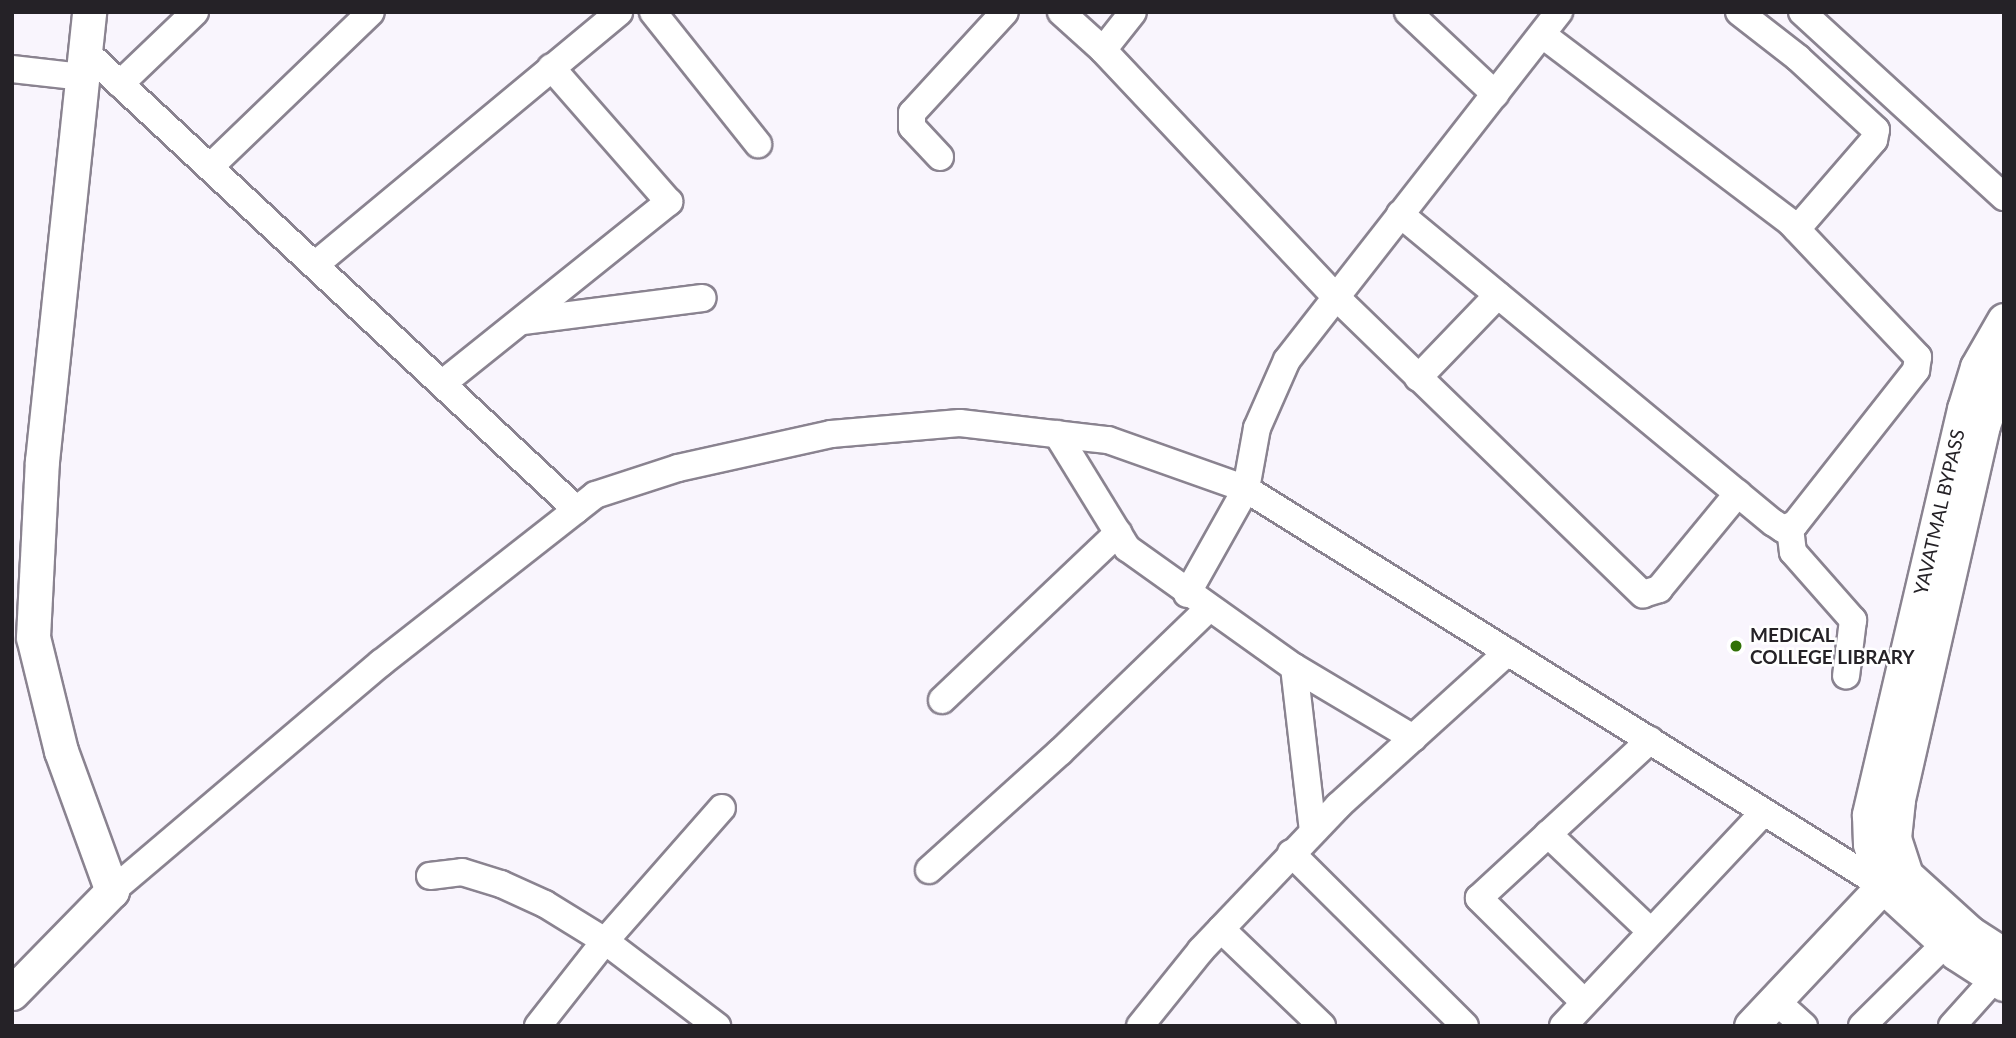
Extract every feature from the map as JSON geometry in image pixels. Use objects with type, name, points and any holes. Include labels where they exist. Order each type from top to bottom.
[{"type":"main road","points":[[12,993],[112,891],[61,751],[33,637],[42,461],[89,12]]},
{"type":"main road","name":"YAVATMAL BYPASS","points":[[2001,972],[1945,944],[1870,844],[1869,815],[1964,408],[1976,368],[2004,320]]},
{"type":"main road","name":"YAVATMAL BYPASS","points":[[1895,880],[1894,838],[1898,800],[1983,425],[2004,367]]},
{"type":"main road","points":[[1751,1026],[1895,880]]},
{"type":"main road","name":"YAVATMAL BYPASS","points":[[1895,880],[1970,933],[2001,972]]},
{"type":"street","points":[[120,84],[195,12]]},
{"type":"street","points":[[210,167],[371,12]]},
{"type":"street","points":[[316,264],[619,12]]},
{"type":"street","points":[[653,12],[758,144]]},
{"type":"street","points":[[940,157],[912,127],[912,113],[1005,12]]},
{"type":"street","points":[[1061,12],[1103,50],[1335,296],[1643,594],[1659,589],[1738,493]]},
{"type":"street","points":[[1103,50],[1133,12]]},
{"type":"street","points":[[1408,12],[1495,94]]},
{"type":"street","points":[[1187,594],[1246,489],[1258,428],[1287,360],[1559,12]]},
{"type":"street","points":[[1740,12],[1798,58],[1875,130],[1874,140],[1797,229]]},
{"type":"street","points":[[1802,12],[2004,197]]},
{"type":"street","points":[[1543,35],[1797,229],[1918,357],[1916,370],[1790,528],[1793,552],[1853,620],[1846,676]]},
{"type":"street","points":[[12,69],[84,64],[120,84],[577,510]]},
{"type":"street","points":[[443,383],[669,202],[551,67]]},
{"type":"street","points":[[1400,214],[1774,523],[1790,528]]},
{"type":"street","points":[[1418,378],[1498,295]]},
{"type":"street","points":[[521,321],[702,298]]},
{"type":"street","points":[[112,891],[381,663],[595,495],[678,468],[831,434],[960,423],[1108,440],[1246,489],[1763,813],[1895,880]]},
{"type":"street","points":[[1057,434],[1127,548],[1187,594],[1294,667],[1413,738]]},
{"type":"street","points":[[942,700],[1118,533]]},
{"type":"street","points":[[929,870],[1060,752],[1209,608]]},
{"type":"street","points":[[1140,1026],[1221,929],[1313,831],[1508,652]]},
{"type":"street","points":[[1294,667],[1313,831]]},
{"type":"street","points":[[1584,1002],[1479,898],[1650,740]]},
{"type":"street","points":[[538,1026],[605,941],[722,808]]},
{"type":"street","points":[[1563,1026],[1649,930],[1763,813]]},
{"type":"street","points":[[1548,834],[1649,930]]},
{"type":"street","points":[[1292,853],[1447,1020]]},
{"type":"street","points":[[430,876],[462,872],[501,884],[605,941],[717,1026]]},
{"type":"street","points":[[1221,929],[1314,1023]]},
{"type":"street","points":[[1862,1026],[1945,944]]},
{"type":"street","points":[[1952,1026],[2001,972]]},
{"type":"street","points":[[1774,1000],[1804,1026]]},
{"type":"place","name":"MEDICAL COLLEGE LIBRARY","points":[[1736,646]]}]
